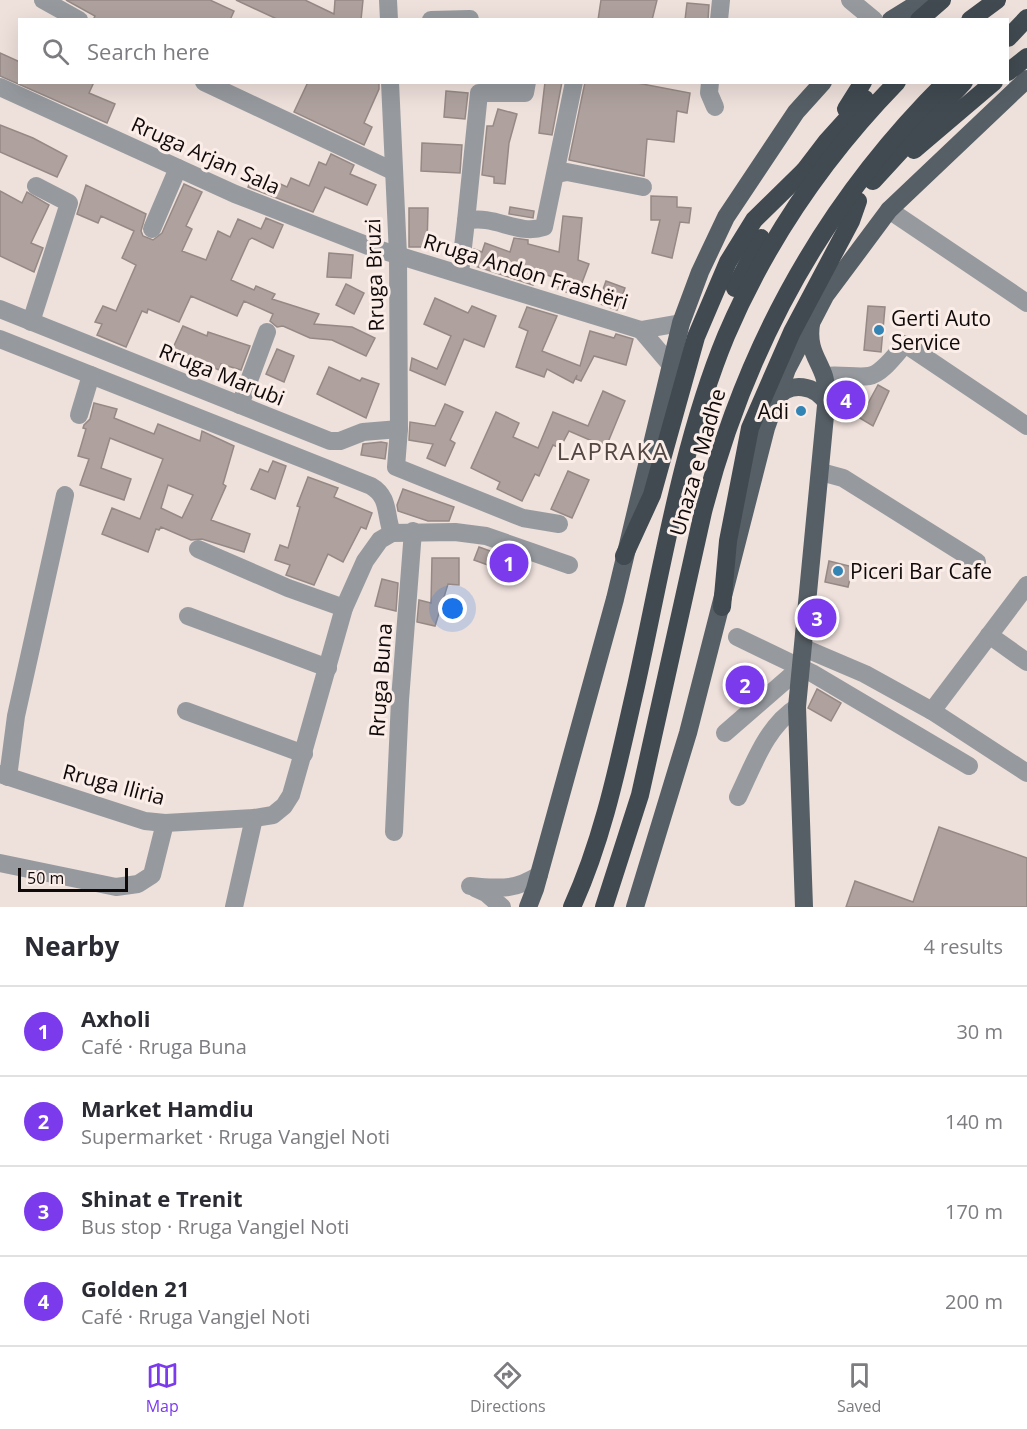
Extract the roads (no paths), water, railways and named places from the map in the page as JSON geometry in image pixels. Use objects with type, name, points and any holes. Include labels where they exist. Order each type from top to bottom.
[{"type":"highway","points":[[922,18],[942,0]]},
{"type":"highway","points":[[973,18],[997,0]]},
{"type":"highway","points":[[1009,26],[1027,12]]},
{"type":"highway","points":[[1009,37],[1027,18]]},
{"type":"highway","points":[[1009,71],[1027,57]]},
{"type":"highway","points":[[827,141],[862,84]]},
{"type":"highway","points":[[713,374],[719,333],[734,290],[765,231],[804,171],[827,141],[847,117],[882,84]]},
{"type":"highway","name":"Unaza e Madhe","points":[[572,907],[609,803],[671,524],[713,374],[726,336],[755,274],[791,211],[848,135],[895,84]]},
{"type":"highway","name":"Unaza e Madhe","points":[[604,907],[640,795],[714,470],[759,348],[783,298],[838,208],[881,152],[944,84]]},
{"type":"highway","points":[[759,348],[792,306],[858,201],[879,174],[962,84]]},
{"type":"highway","points":[[879,174],[894,167],[992,84]]},
{"type":"highway","points":[[624,556],[652,495],[696,338],[728,262],[754,220],[804,171]]},
{"type":"highway","points":[[722,607],[728,541],[750,428],[792,332],[851,221],[858,201]]},
{"type":"main road","points":[[894,18],[923,0]]},
{"type":"main road","points":[[635,907],[688,733],[722,607],[756,466],[790,361],[825,296],[889,210],[1027,79]]},
{"type":"main road","points":[[528,907],[539,875],[615,599],[681,323],[700,272],[726,218],[796,112],[821,84]]},
{"type":"main road","points":[[804,907],[797,707],[827,400],[825,376],[810,346],[812,319]]},
{"type":"main road","points":[[776,399],[789,388],[803,387],[819,393],[827,400]]},
{"type":"street","points":[[44,0],[76,18]]},
{"type":"street","points":[[388,0],[388,18]]},
{"type":"street","points":[[719,18],[722,0]]},
{"type":"street","points":[[852,1],[871,18]]},
{"type":"street","points":[[208,84],[393,171]]},
{"type":"street","name":"Rruga Bruzi","points":[[390,84],[398,255],[399,429],[396,467],[523,518],[559,524]]},
{"type":"street","points":[[460,273],[478,93],[525,93],[526,84]]},
{"type":"street","points":[[466,221],[480,218],[492,219],[524,230],[544,227],[557,174],[574,84]]},
{"type":"street","points":[[710,84],[709,93],[715,107]]},
{"type":"street","name":"Rruga Arjan Sala","points":[[0,87],[235,194],[371,247],[398,255]]},
{"type":"street","points":[[152,229],[178,168]]},
{"type":"street","points":[[557,174],[567,172],[643,187]]},
{"type":"street","points":[[31,322],[69,203],[36,186]]},
{"type":"street","points":[[889,210],[1027,303]]},
{"type":"street","name":"Rruga Andon Frashëri","points":[[398,255],[641,330],[681,323]]},
{"type":"street","name":"Rruga Marubi","points":[[0,309],[335,442],[363,432],[399,429]]},
{"type":"street","name":"Rruga Andon Frashëri","points":[[641,330],[670,364]]},
{"type":"street","points":[[240,405],[267,332]]},
{"type":"street","points":[[0,339],[371,486],[379,490],[386,503],[388,523],[392,533],[455,532],[486,537],[569,565]]},
{"type":"street","points":[[825,376],[843,374],[869,376],[879,370],[905,344],[1027,426]]},
{"type":"street","points":[[79,415],[91,375]]},
{"type":"street","points":[[821,472],[843,478],[976,562]]},
{"type":"street","points":[[4,775],[65,495]]},
{"type":"street","name":"Rruga Buna","points":[[394,832],[400,700],[413,531]]},
{"type":"street","name":"Rruga Iliria","points":[[4,775],[145,821],[165,823],[273,815],[284,806],[291,795],[344,608],[371,550],[392,533]]},
{"type":"street","points":[[198,549],[288,588],[344,608]]},
{"type":"street","points":[[932,711],[1027,585]]},
{"type":"street","points":[[188,616],[328,668]]},
{"type":"street","points":[[989,635],[1027,662]]},
{"type":"street","points":[[737,637],[801,667],[969,766]]},
{"type":"street","points":[[804,648],[865,674],[932,711],[1027,774]]},
{"type":"street","points":[[725,733],[801,667]]},
{"type":"street","points":[[738,797],[769,734],[782,717],[797,707]]},
{"type":"street","points":[[186,711],[304,754]]},
{"type":"street","points":[[234,907],[254,818]]},
{"type":"street","points":[[0,863],[116,887],[138,884],[152,875],[165,823]]},
{"type":"street","points":[[502,907],[486,893],[470,886],[510,888],[522,886],[539,875]]},
{"type":"place","name":"Gerti Auto Service","points":[[879,330]]},
{"type":"place","name":"Golden 21","points":[[846,400]]},
{"type":"place","name":"Adi","points":[[801,411]]},
{"type":"place","name":"Axholi","points":[[509,563]]},
{"type":"place","name":"Piceri Bar Cafe","points":[[838,571]]},
{"type":"place","name":"Shinat e Trenit","points":[[817,618]]},
{"type":"place","name":"Market Hamdiu","points":[[745,685]]},
{"type":"district","name":"LAPRAKA","points":[[613,450]]}]
